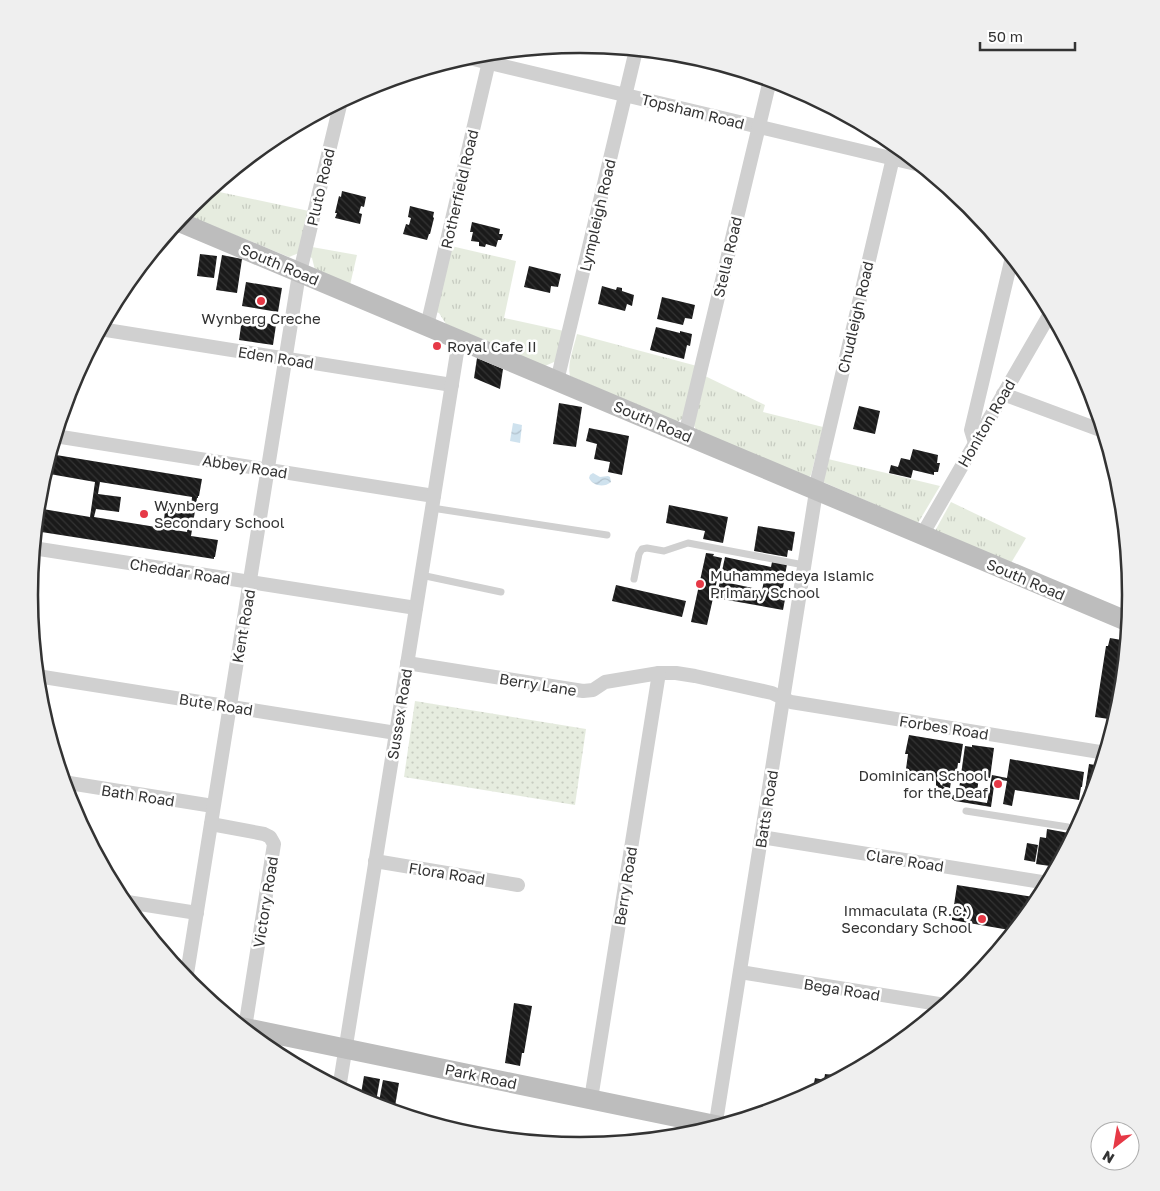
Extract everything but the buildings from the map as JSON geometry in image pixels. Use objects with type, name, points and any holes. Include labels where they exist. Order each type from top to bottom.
[{"type":"street","name":"Lympleigh Road","points":[[558,381],[634,56]]},
{"type":"street","name":"Topsham Road","points":[[496,60],[759,127],[891,152]]},
{"type":"street","name":"Rotherfield Road","points":[[427,326],[488,61]]},
{"type":"street","name":"Stella Road","points":[[685,435],[768,87]]},
{"type":"street","name":"Pluto Road","points":[[300,273],[339,110]]},
{"type":"street","name":"Chudleigh Road","points":[[816,490],[816,480],[894,153]]},
{"type":"street","name":"South Road","points":[[185,224],[1121,619]]},
{"type":"street","points":[[975,443],[971,430],[1010,265]]},
{"type":"street","name":"Kent Road","points":[[188,970],[300,273]]},
{"type":"street","name":"Honiton Road","points":[[922,534],[1046,318]]},
{"type":"street","name":"Eden Road","points":[[107,330],[452,385]]},
{"type":"street","name":"Sussex Road","points":[[340,1082],[459,340]]},
{"type":"street","points":[[1004,394],[1096,428]]},
{"type":"street","name":"Abbey Road","points":[[61,437],[268,470],[433,502]]},
{"type":"street","name":"Batts Road","points":[[718,1120],[816,490]]},
{"type":"street","name":"Cheddar Road","points":[[40,549],[416,608]]},
{"type":"street","name":"Berry Lane","points":[[407,663],[583,691],[592,690],[605,682],[659,673],[676,673],[772,693],[783,698]]},
{"type":"street","name":"Berry Road","points":[[592,1099],[659,673]]},
{"type":"street","name":"Bute Road","points":[[44,677],[396,733]]},
{"type":"street","name":"Forbes Road","points":[[783,698],[791,702],[1099,752]]},
{"type":"street","name":"Bath Road","points":[[71,783],[213,806]]},
{"type":"street","name":"Victory Road","points":[[210,824],[264,834],[270,837],[274,844],[244,1021]]},
{"type":"street","name":"Clare Road","points":[[761,836],[1041,882]]},
{"type":"street","name":"Flora Road","points":[[375,861],[518,885]]},
{"type":"street","points":[[133,903],[197,913]]},
{"type":"street","name":"Bega Road","points":[[740,972],[937,1004]]},
{"type":"street","name":"Park Road","points":[[257,1031],[592,1099],[703,1124]]},
{"type":"lane","points":[[433,502],[607,535]]},
{"type":"lane","points":[[634,579],[639,554],[642,549],[664,551],[688,543],[804,565]]},
{"type":"lane","points":[[421,576],[501,592]]},
{"type":"lane","points":[[966,811],[1070,828]]},
{"type":"green space","points":[[218,192],[309,211],[299,253],[289,257],[191,217]]},
{"type":"green space","points":[[451,246],[516,261],[504,318],[564,331],[555,364],[554,362],[545,366],[446,324],[439,313],[436,312]]},
{"type":"green space","points":[[312,247],[357,255],[350,285],[315,270],[312,258],[310,257]]},
{"type":"green space","points":[[577,334],[697,366],[682,419],[677,422],[570,376],[570,361]]},
{"type":"green space","points":[[705,376],[765,405],[763,412],[823,427],[811,475],[809,477],[696,430],[694,425]]},
{"type":"green space","points":[[828,459],[940,486],[918,523],[823,482]]},
{"type":"green space","points":[[951,502],[1026,538],[1011,563],[935,531]]},
{"type":"green space","points":[[415,701],[586,729],[575,805],[404,777]]},
{"type":"water","points":[[513,423],[522,425],[520,443],[510,441]]},
{"type":"water","points":[[593,473],[600,477],[610,477],[611,482],[605,485],[596,484],[589,478]]},
{"type":"place","name":"Wynberg Creche","points":[[261,301]]},
{"type":"place","name":"Royal Cafe II","points":[[437,346]]},
{"type":"place","name":"Wynberg Secondary School","points":[[144,514]]},
{"type":"place","name":"Muhammedeya Islamic Primary School","points":[[700,584]]},
{"type":"place","name":"Dominican School for the Deaf","points":[[998,784]]},
{"type":"place","name":"Immaculata (R.C.) Secondary School","points":[[982,919]]}]
